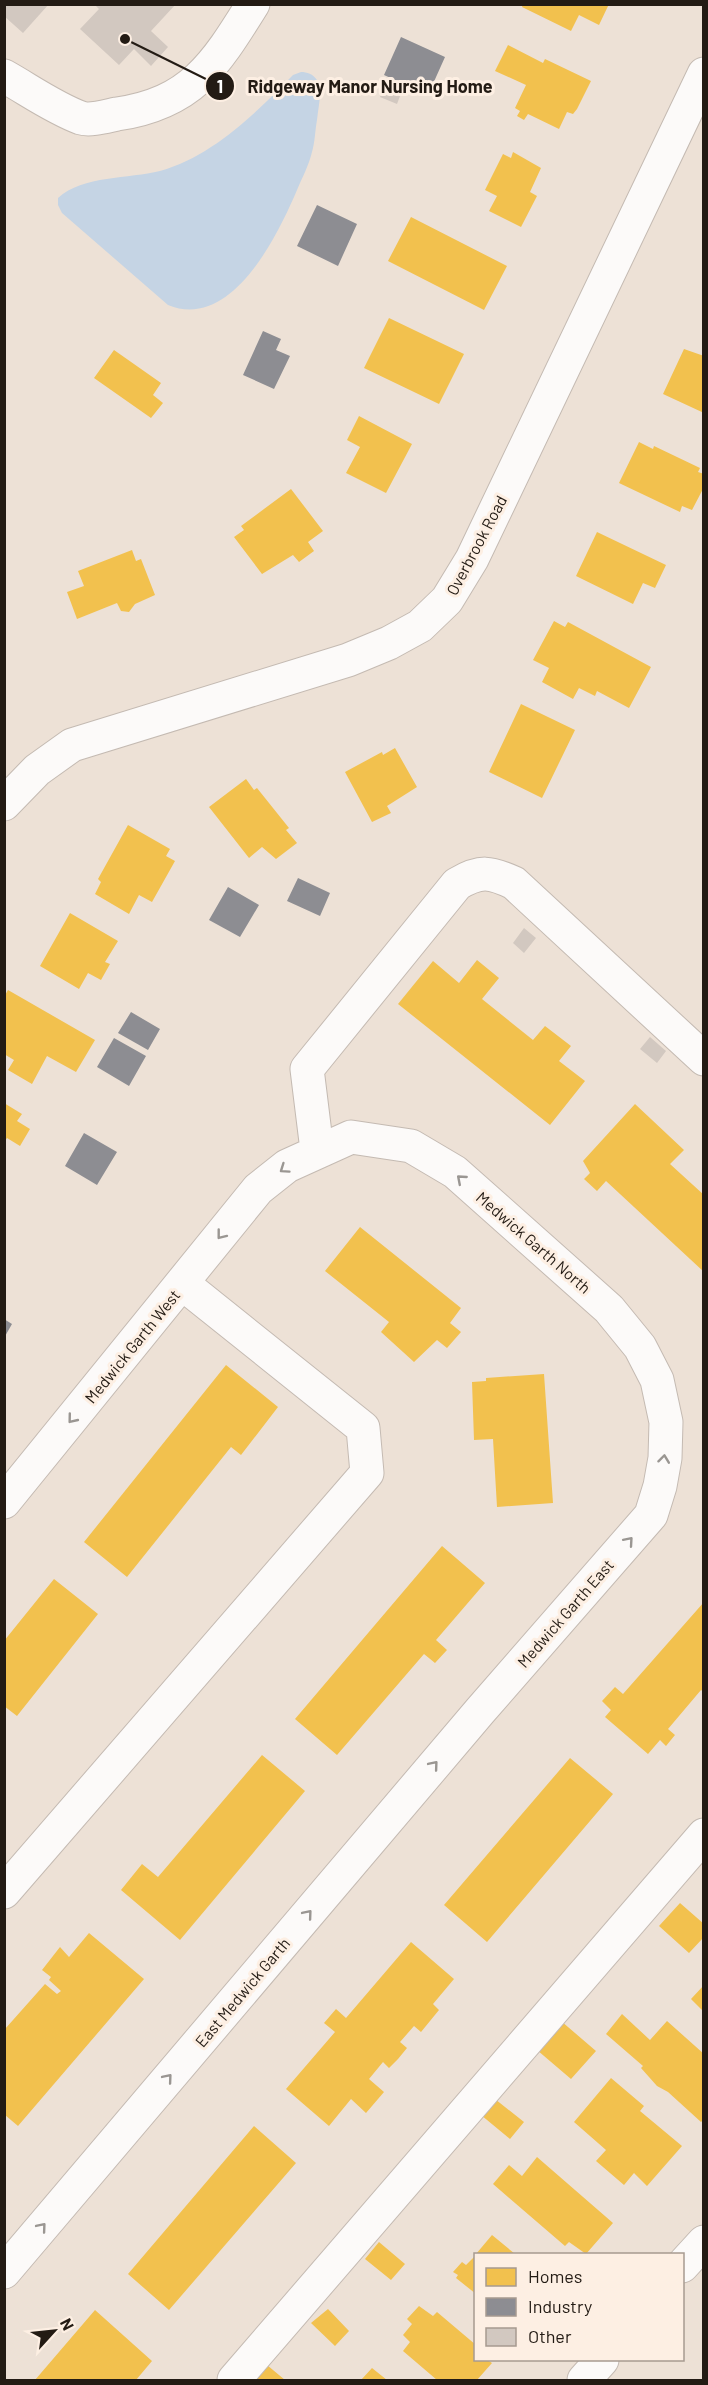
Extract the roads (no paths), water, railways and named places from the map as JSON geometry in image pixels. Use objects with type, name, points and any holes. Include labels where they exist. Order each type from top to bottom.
[{"type":"street","points":[[4,76],[83,119],[143,110],[178,95],[201,79],[228,44],[253,4]]},
{"type":"street","name":"Overbrook Road","points":[[4,804],[37,770],[72,745],[348,660],[420,626],[447,600],[472,560],[704,74]]},
{"type":"street","points":[[317,1150],[307,1069],[457,884],[475,874],[495,874],[514,883],[704,1059]]},
{"type":"street","name":"Medwick Garth North","points":[[258,1189],[287,1166],[317,1150],[351,1137],[411,1146],[455,1173],[609,1309],[640,1347],[657,1380],[666,1422],[665,1458],[651,1515]]},
{"type":"street","name":"Medwick Garth West","points":[[4,1502],[258,1189]]},
{"type":"street","points":[[4,1892],[367,1473],[363,1428],[183,1284]]},
{"type":"street","name":"Medwick Garth East","points":[[480,1711],[651,1515]]},
{"type":"street","name":"East Medwick Garth","points":[[4,2272],[480,1711]]},
{"type":"street","points":[[234,2380],[704,1835]]},
{"type":"street","points":[[684,2264],[704,2242]]},
{"type":"street","points":[[584,2380],[601,2361]]},
{"type":"water","points":[[301,72],[314,76],[320,89],[311,157],[288,210],[264,254],[249,275],[231,292],[212,305],[191,309],[168,305],[62,213],[58,205],[58,198],[80,185],[160,171],[198,155],[232,132],[293,75]]},
{"type":"place","name":"Ridgeway Manor Nursing Home","points":[[125,39]]}]
